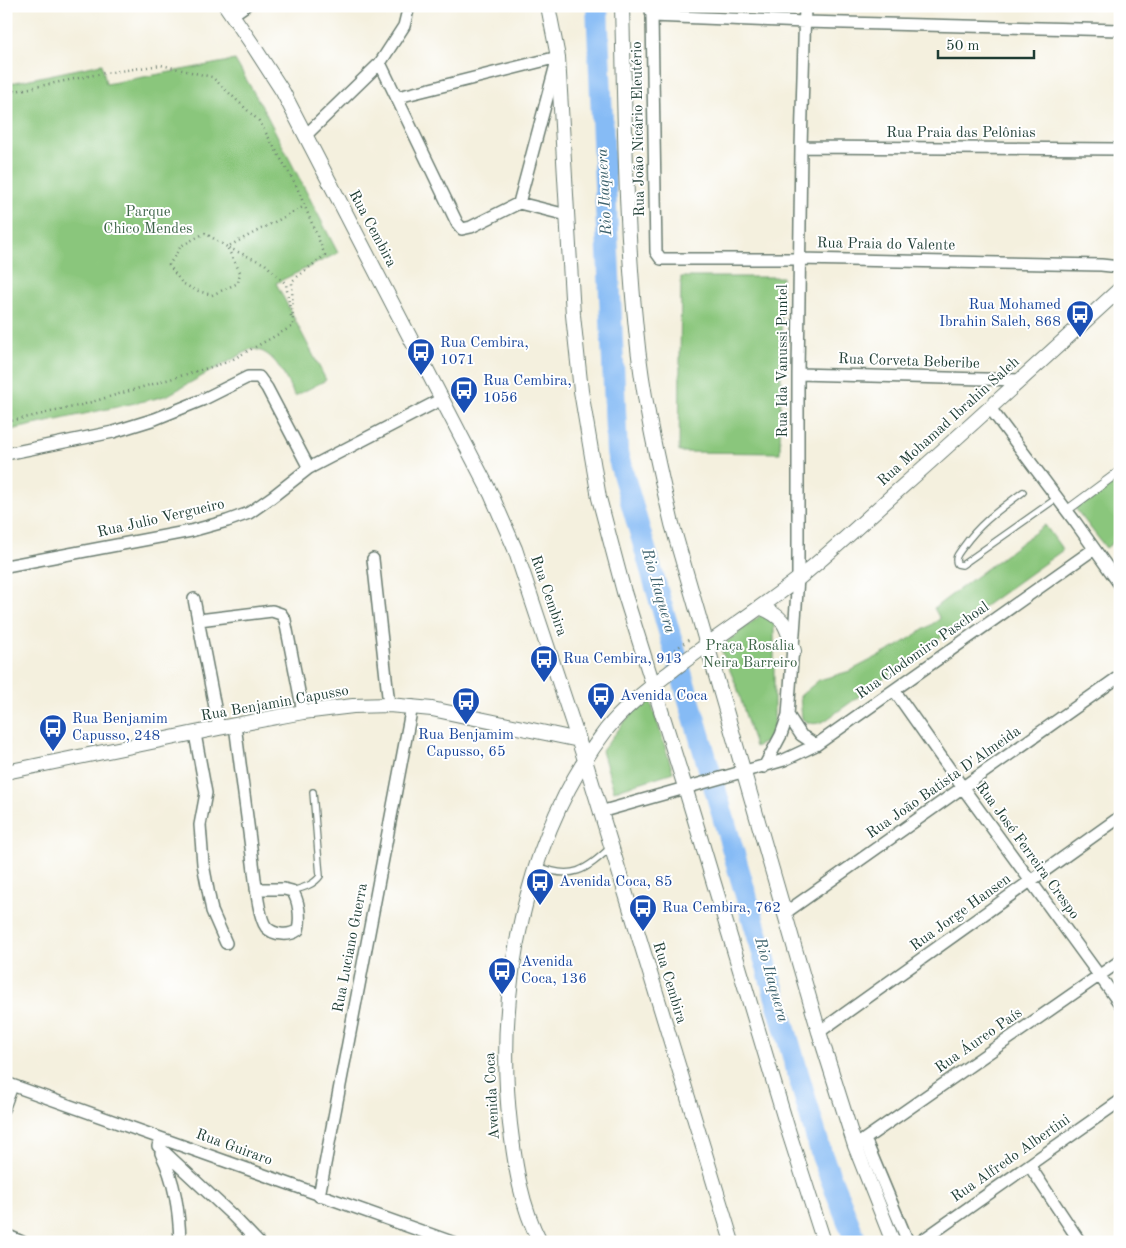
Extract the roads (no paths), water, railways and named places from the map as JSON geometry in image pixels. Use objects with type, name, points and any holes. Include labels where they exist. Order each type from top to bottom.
[{"type":"street","points":[[229,11],[245,6]]},
{"type":"street","points":[[305,136],[380,62],[404,26],[410,6]]},
{"type":"street","points":[[548,6],[558,57],[574,324],[580,391],[599,498],[612,550],[658,682],[789,1133],[824,1242]]},
{"type":"street","points":[[622,6],[627,206],[636,331],[654,449],[705,646],[744,772],[819,1032],[860,1142],[893,1242]]},
{"type":"street","name":"Rua Ida Vanussi Puntel","points":[[764,766],[781,735],[788,715],[794,651],[798,578],[799,259],[806,6]]},
{"type":"street","name":"Rua Cembira","points":[[229,11],[283,92],[442,399],[490,494],[515,549],[579,740],[732,1242]]},
{"type":"street","points":[[651,11],[805,22],[1120,30]]},
{"type":"street","name":"Rua João Nicário Eleutério","points":[[651,11],[656,252]]},
{"type":"street","points":[[398,97],[558,57]]},
{"type":"street","points":[[519,203],[558,57]]},
{"type":"street","points":[[380,62],[457,223],[462,228],[471,227],[519,203],[567,215]]},
{"type":"street","name":"Rua Praia das Pelônias","points":[[801,147],[1120,150]]},
{"type":"street","name":"Rua Praia do Valente","points":[[656,252],[661,259],[799,259],[1120,267]]},
{"type":"street","name":"Rua Mohamad Ibrahin Saleh","points":[[798,578],[990,408],[1120,289]]},
{"type":"street","name":"Rua Corveta Beberibe","points":[[798,374],[1020,380]]},
{"type":"street","points":[[6,454],[113,432],[155,419],[202,400],[240,380],[254,376],[259,377],[267,388],[309,468]]},
{"type":"street","name":"Rua Julio Vergueiro","points":[[6,566],[181,533],[249,513],[309,468],[442,399]]},
{"type":"street","points":[[990,408],[1120,585]]},
{"type":"street","points":[[1066,511],[1120,471]]},
{"type":"street","name":"Rua Clodomiro Paschoal","points":[[764,766],[797,756],[816,745],[1094,549]]},
{"type":"street","points":[[373,559],[389,705]]},
{"type":"street","name":"Avenida Coca","points":[[540,1242],[529,1217],[520,1188],[509,1114],[506,1067],[510,986],[518,936],[550,830],[571,784],[585,760],[608,728],[658,682],[798,578]]},
{"type":"street","points":[[194,599],[219,728]]},
{"type":"street","points":[[760,607],[778,616],[783,621],[794,651]]},
{"type":"street","points":[[199,620],[272,611],[281,614],[285,620],[303,712]]},
{"type":"street","name":"Rua João Batista D'Almeida","points":[[784,913],[1120,676]]},
{"type":"street","name":"Rua José Ferreira Crespo","points":[[894,690],[1120,1004]]},
{"type":"street","name":"Rua Benjamin Capusso","points":[[6,772],[303,712],[353,706],[412,706],[579,740]]},
{"type":"street","name":"Rua Luciano Guerra","points":[[319,1196],[412,706]]},
{"type":"street","points":[[788,715],[802,734],[816,745]]},
{"type":"street","points":[[235,725],[256,889],[262,916],[266,927],[277,933],[290,934],[298,930],[300,920],[296,898],[292,891],[284,889],[256,889]]},
{"type":"street","points":[[195,734],[206,793],[200,825],[202,864],[212,911],[226,943]]},
{"type":"street","points":[[600,812],[764,766]]},
{"type":"street","name":"Rua Jorge Hansen","points":[[819,1032],[1120,817]]},
{"type":"street","name":"Rua Áureo País","points":[[860,1142],[1120,960]]},
{"type":"street","name":"Rua Guiraro","points":[[11,1085],[452,1242]]},
{"type":"street","name":"Rua Alfredo Albertini","points":[[920,1242],[1120,1101]]},
{"type":"street","points":[[151,1134],[166,1164],[174,1186],[179,1214],[180,1242]]},
{"type":"street","points":[[860,1142],[908,1242]]},
{"type":"street","points":[[158,1146],[258,1242]]},
{"type":"street","points":[[1028,1165],[1080,1242]]},
{"type":"street","points":[[6,1236],[22,1242]]},
{"type":"lane","points":[[1023,492],[975,530],[956,557],[957,564],[962,565],[1056,498]]},
{"type":"lane","points":[[292,891],[317,881],[320,876],[313,792]]},
{"type":"lane","points":[[538,866],[557,873],[575,873],[592,864],[611,847]]},
{"type":"lane","points":[[6,1110],[11,1085]]},
{"type":"waterway","name":"Rio Itaquera","points":[[597,6],[617,453],[822,1156],[856,1242]]},
{"type":"place","name":"Rua Mohamed Ibrahin Saleh, 868","points":[[1080,338]]},
{"type":"place","name":"Rua Cembira, 1071","points":[[421,376]]},
{"type":"place","name":"Rua Cembira, 1056","points":[[464,414]]},
{"type":"place","name":"Rua Cembira, 913","points":[[544,683]]},
{"type":"place","name":"Avenida Coca","points":[[601,720]]},
{"type":"place","name":"Rua Benjamim Capusso, 65","points":[[466,725]]},
{"type":"place","name":"Rua Benjamim Capusso, 248","points":[[53,752]]},
{"type":"place","name":"Avenida Coca, 85","points":[[540,906]]},
{"type":"place","name":"Rua Cembira, 762","points":[[643,932]]},
{"type":"place","name":"Avenida Coca, 136","points":[[502,995]]},
{"type":"park label","name":"Parque Chico Mendes","points":[[148,220]]},
{"type":"park label","name":"Praça Rosália Neira Barreiro","points":[[750,654]]}]
